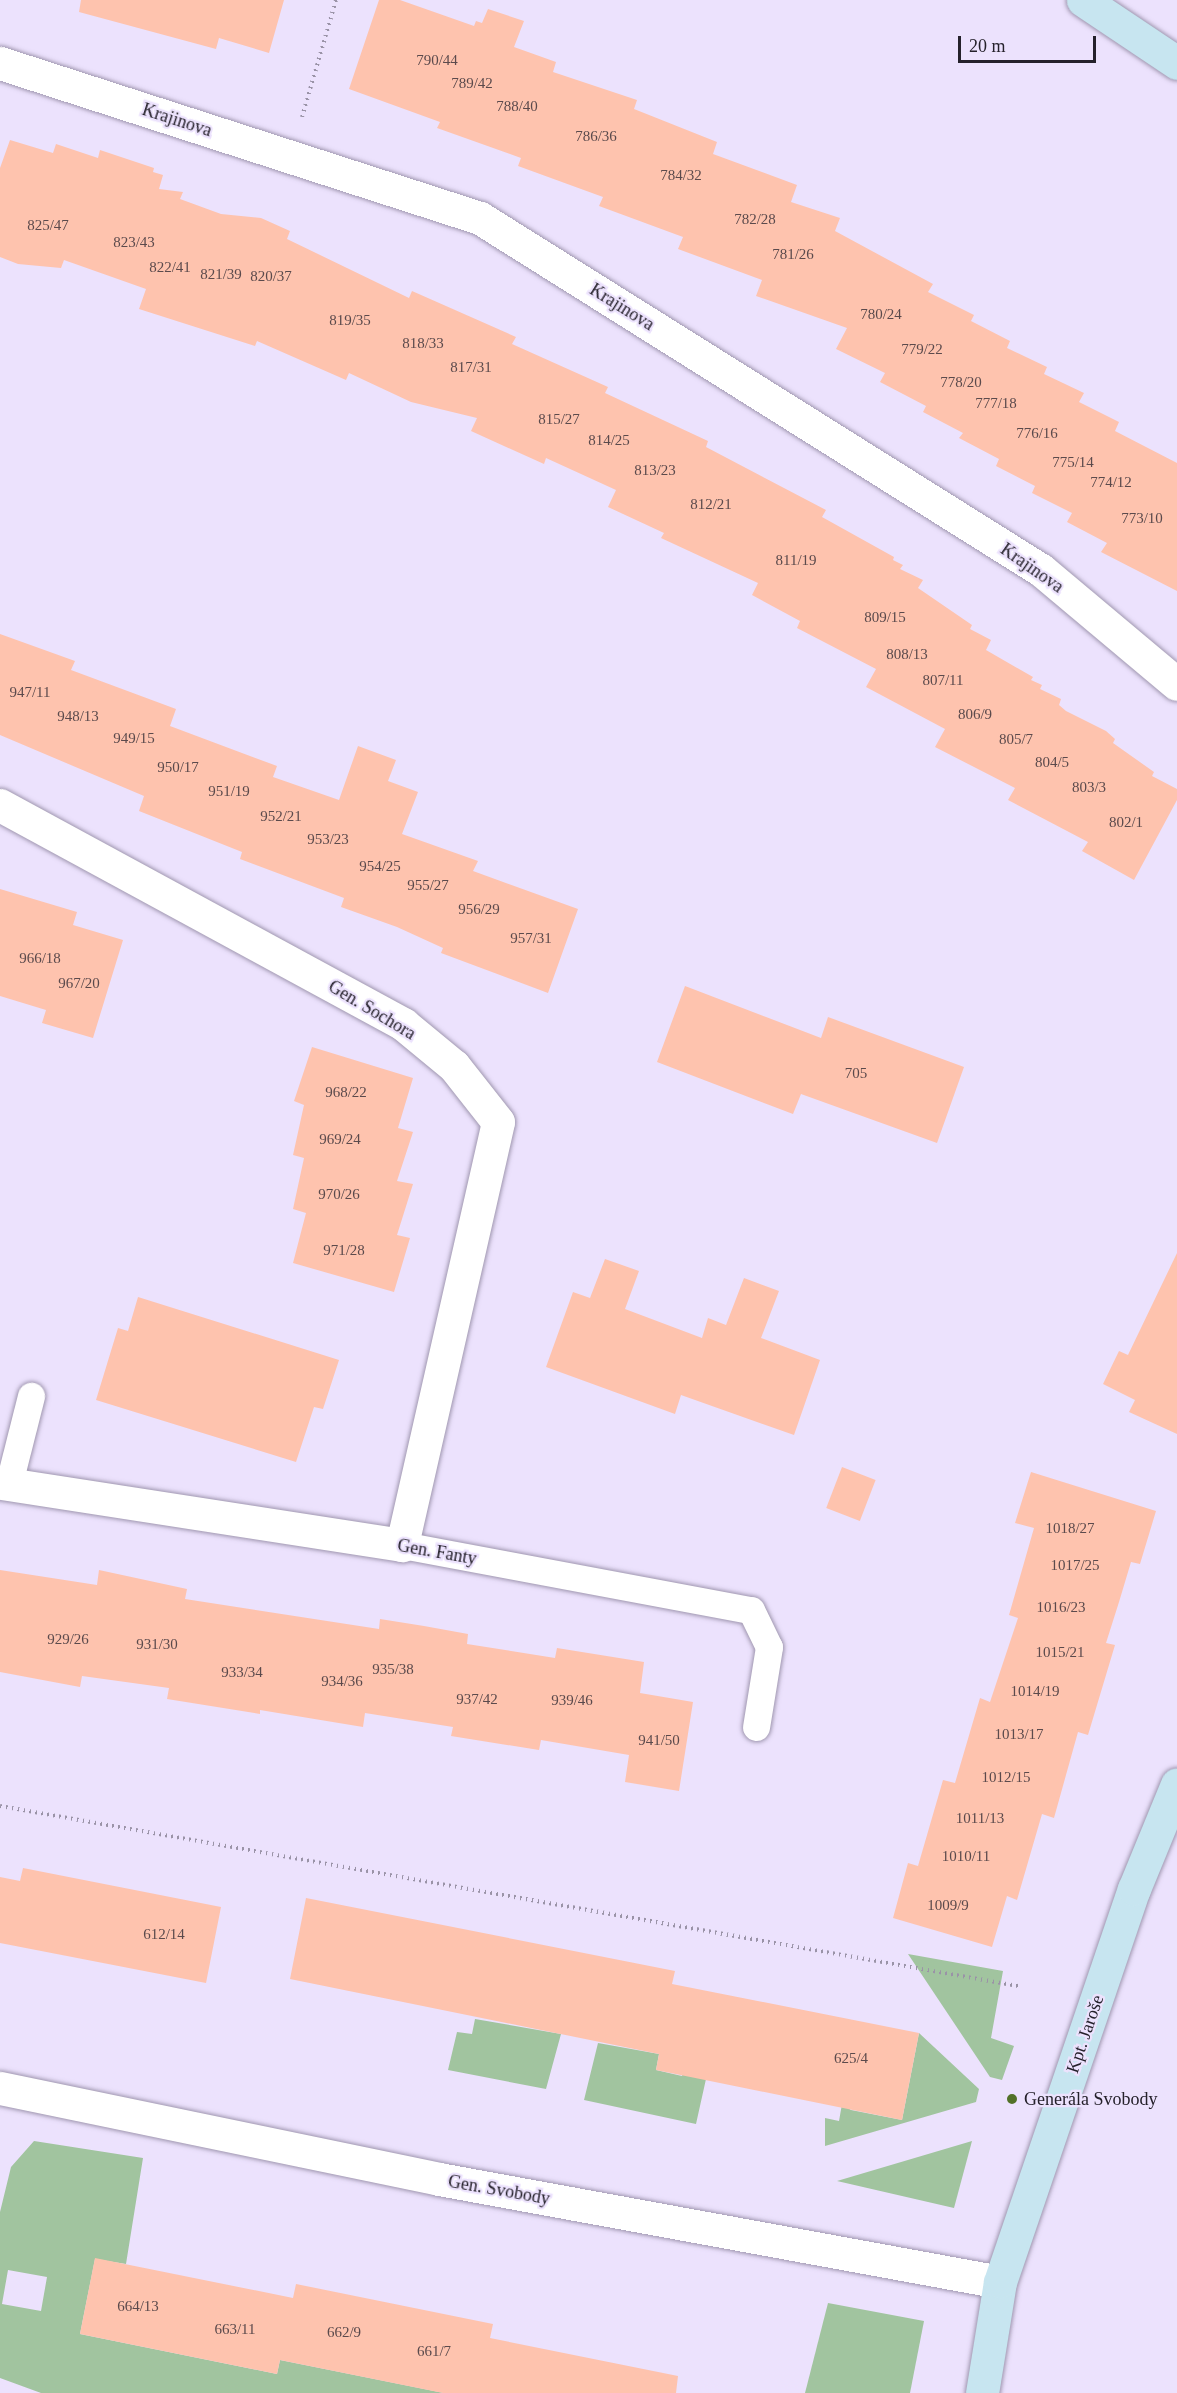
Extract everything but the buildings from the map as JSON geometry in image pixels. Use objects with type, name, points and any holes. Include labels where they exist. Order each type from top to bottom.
[{"type":"street","points":[[1083,0],[1177,63]]},
{"type":"street","name":"Krajinova","points":[[0,63],[480,218],[1041,570],[1177,684]]},
{"type":"street","name":"Gen. Sochora","points":[[0,805],[403,1024],[454,1066],[498,1122],[402,1545]]},
{"type":"street","name":"Gen. Fanty","points":[[4,1483],[402,1545]]},
{"type":"street","name":"Kpt. Jaroše","points":[[982,2393],[1000,2282],[1134,1889],[1177,1784]]},
{"type":"street","name":"Gen. Svobody","points":[[0,2088],[439,2179],[1000,2282]]},
{"type":"lane","points":[[4,1483],[31,1396]]},
{"type":"lane","name":"Gen. Fanty","points":[[402,1545],[751,1610],[769,1647],[756,1727]]},
{"type":"path","points":[[301,119],[336,0]]},
{"type":"path","points":[[0,1806],[1018,1986]]},
{"type":"green space","points":[[908,1954],[1003,1971],[991,2038],[1014,2046],[1002,2080],[990,2077]]},
{"type":"green space","points":[[475,2019],[561,2034],[546,2089],[448,2070],[457,2032],[472,2034]]},
{"type":"green space","points":[[919,2033],[979,2089],[976,2102],[825,2146],[825,2118],[839,2121],[842,2104],[851,2110],[902,2120]]},
{"type":"green space","points":[[598,2043],[659,2054],[656,2070],[682,2076],[685,2066],[708,2070],[696,2124],[584,2100]]},
{"type":"green space","points":[[34,2141],[143,2158],[126,2264],[95,2259],[80,2334],[277,2374],[280,2360],[444,2393],[41,2393],[0,2378],[0,2212],[11,2167]],"holes":[[[8,2270],[47,2277],[41,2311],[2,2304]]]},
{"type":"green space","points":[[972,2141],[954,2208],[837,2181]]},
{"type":"green space","points":[[828,2303],[924,2321],[910,2393],[805,2393]]},
{"type":"place","name":"Generála Svobody","points":[[1012,2099]]}]
